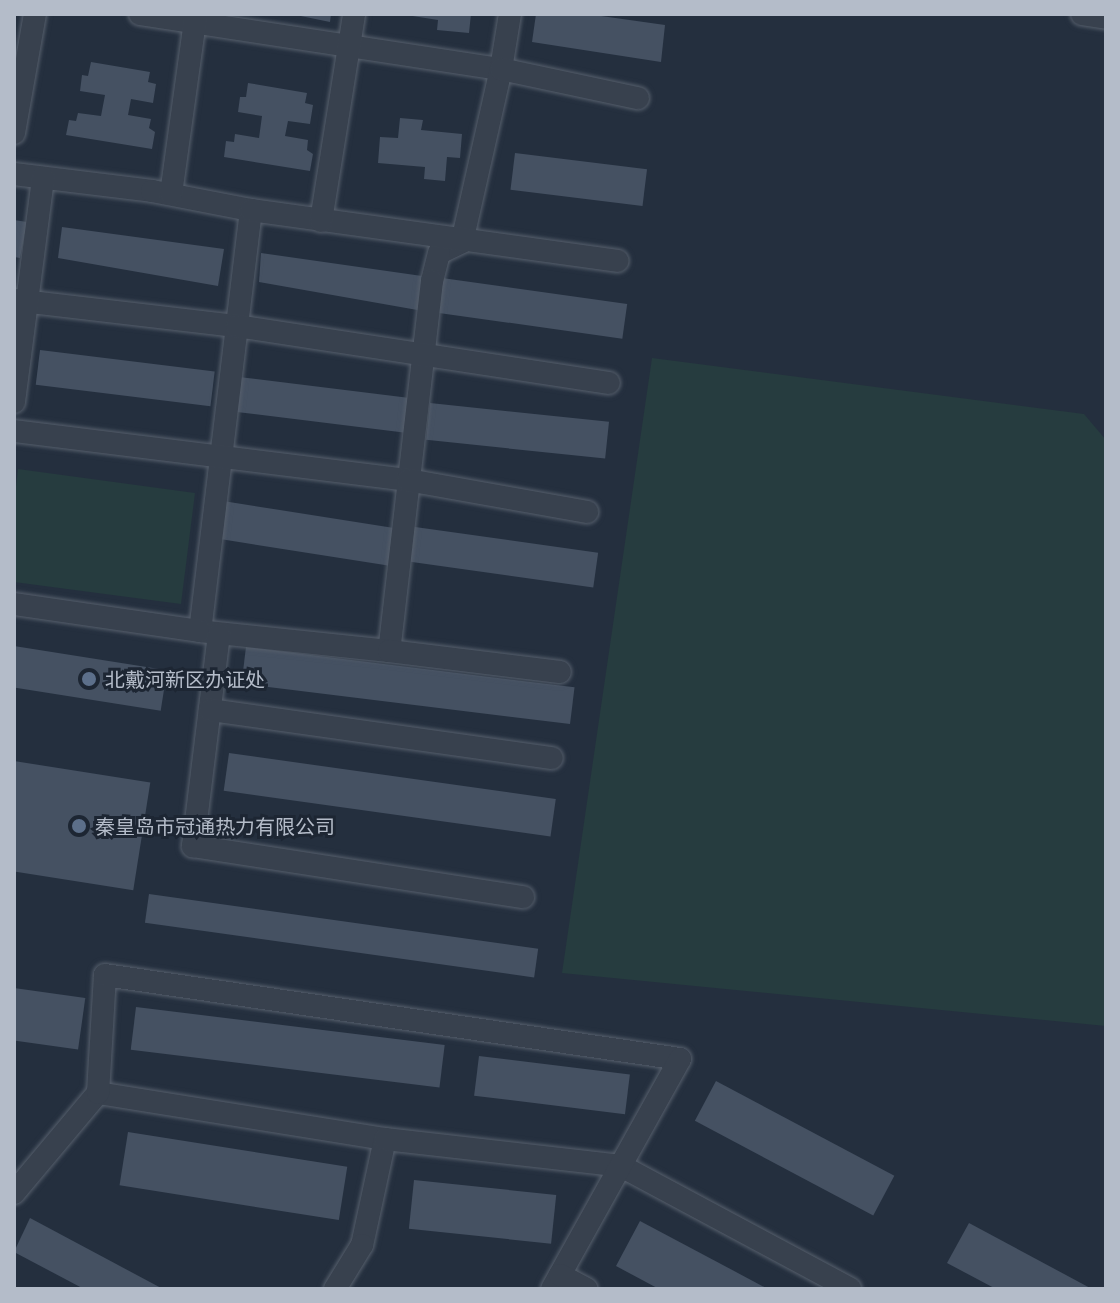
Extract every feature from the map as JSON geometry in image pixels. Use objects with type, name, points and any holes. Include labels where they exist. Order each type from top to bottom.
[{"type":"street","points":[[14,133],[35,14]]},
{"type":"street","points":[[140,14],[196,18],[501,69],[638,98]]},
{"type":"street","points":[[321,221],[354,14]]},
{"type":"street","points":[[462,242],[501,69],[510,14]]},
{"type":"street","points":[[1082,14],[1106,18]]},
{"type":"street","points":[[171,194],[196,18]]},
{"type":"street","points":[[14,174],[171,194],[251,210],[462,242],[617,261]]},
{"type":"street","points":[[14,402],[21,301],[43,178]]},
{"type":"street","points":[[251,210],[221,458],[210,632],[210,710],[193,846],[523,897]]},
{"type":"street","points":[[389,651],[422,354],[439,253],[462,242]]},
{"type":"street","points":[[21,301],[237,326],[609,383]]},
{"type":"street","points":[[14,431],[408,480],[587,512]]},
{"type":"street","points":[[14,604],[210,632],[560,672]]},
{"type":"street","points":[[210,710],[552,758]]},
{"type":"street","points":[[14,1193],[98,1093],[105,975],[680,1059],[556,1282],[586,1289]]},
{"type":"street","points":[[98,1093],[385,1139],[621,1166],[850,1289]]},
{"type":"street","points":[[335,1289],[362,1245],[385,1139]]},
{"type":"green space","points":[[652,358],[1084,414],[1106,440],[1106,1026],[562,973]]},
{"type":"green space","points":[[18,469],[195,493],[181,604],[14,582],[14,503]]},
{"type":"building","points":[[291,14],[331,14],[330,22]]},
{"type":"building","points":[[400,14],[471,14],[469,33],[437,30],[438,20]]},
{"type":"building","points":[[536,14],[587,14],[665,25],[661,62],[532,42]]},
{"type":"building","points":[[91,62],[150,72],[148,82],[156,84],[153,103],[131,99],[128,115],[151,119],[149,128],[155,132],[152,149],[66,135],[69,120],[76,121],[78,113],[101,116],[105,95],[80,91],[82,75],[88,76]]},
{"type":"building","points":[[248,83],[307,93],[305,103],[313,105],[310,124],[288,121],[285,136],[308,140],[307,150],[313,154],[310,171],[224,157],[226,141],[234,142],[235,134],[259,138],[262,116],[238,112],[240,97],[246,97]]},
{"type":"building","points":[[400,118],[423,120],[421,130],[462,134],[460,158],[447,157],[445,181],[424,179],[425,167],[378,163],[380,137],[398,138]]},
{"type":"building","points":[[515,153],[647,169],[642,206],[510,190]]},
{"type":"building","points":[[14,220],[27,222],[20,258],[14,257]]},
{"type":"building","points":[[62,227],[224,249],[218,286],[58,258]]},
{"type":"building","points":[[261,253],[429,277],[423,311],[259,282]]},
{"type":"building","points":[[442,278],[627,304],[622,339],[437,313]]},
{"type":"building","points":[[40,350],[215,371],[210,406],[36,385]]},
{"type":"building","points":[[239,377],[408,398],[403,432],[235,412]]},
{"type":"building","points":[[430,403],[609,422],[605,459],[426,440]]},
{"type":"building","points":[[223,501],[394,528],[388,566],[217,539]]},
{"type":"building","points":[[408,526],[598,553],[593,587],[403,561]]},
{"type":"building","name":"北戴河新区办证处","points":[[14,646],[167,670],[161,711],[14,688]]},
{"type":"building","points":[[246,647],[575,687],[570,724],[241,684]]},
{"type":"building","points":[[229,753],[556,799],[550,837],[224,791]]},
{"type":"building","name":"秦皇岛市冠通热力有限公司","points":[[14,761],[150,783],[133,890],[14,871]]},
{"type":"building","points":[[149,894],[538,949],[534,977],[145,923]]},
{"type":"building","points":[[14,988],[85,998],[78,1050],[14,1041]]},
{"type":"building","points":[[136,1007],[445,1045],[439,1088],[131,1050]]},
{"type":"building","points":[[479,1056],[630,1075],[625,1114],[474,1096]]},
{"type":"building","points":[[716,1081],[894,1176],[873,1216],[695,1121]]},
{"type":"building","points":[[128,1132],[347,1167],[339,1220],[120,1185]]},
{"type":"building","points":[[414,1180],[556,1195],[551,1244],[409,1229]]},
{"type":"building","points":[[30,1218],[163,1289],[84,1289],[14,1252]]},
{"type":"building","points":[[640,1221],[768,1289],[659,1289],[616,1266]]},
{"type":"building","points":[[969,1223],[1092,1289],[996,1289],[947,1263]]},
{"type":"place","name":"北戴河新区办证处","points":[[89,679]]},
{"type":"place","name":"秦皇岛市冠通热力有限公司","points":[[79,826]]}]
